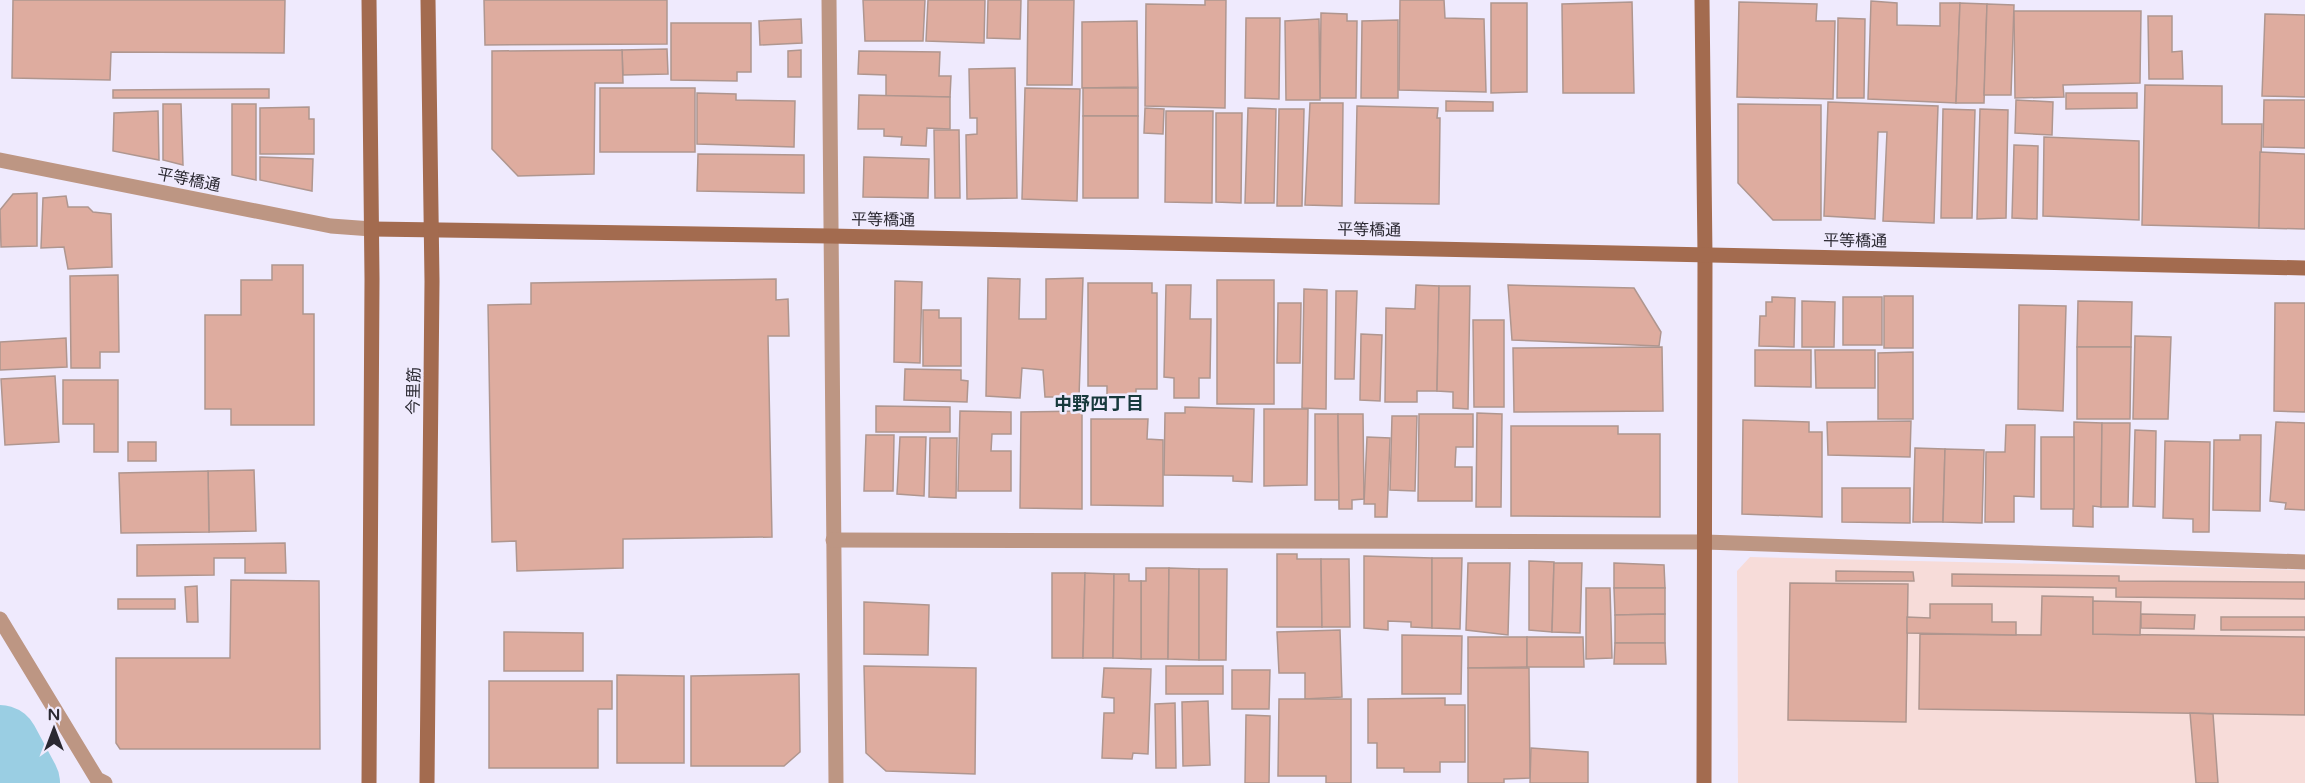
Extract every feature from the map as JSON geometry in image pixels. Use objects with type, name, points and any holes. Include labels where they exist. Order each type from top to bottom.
[{"type":"street","points":[[369,0],[372,229],[369,783]]},
{"type":"street","name":"今里筋","points":[[427,783],[432,231],[428,0]]},
{"type":"street","points":[[829,0],[836,783]]},
{"type":"street","points":[[1702,0],[1705,255],[1704,783]]},
{"type":"street","name":"平等橋通","points":[[0,160],[331,226],[372,229],[830,236],[2305,268]]},
{"type":"street","points":[[834,540],[1705,542],[2305,562]]},
{"type":"street","points":[[0,619],[97,779],[105,783]]},
{"type":"shaded area","points":[[1750,557],[2305,570],[2305,783],[1738,783],[1737,571]]},
{"type":"building","points":[[13,0],[285,0],[284,53],[111,52],[110,80],[12,78]]},
{"type":"building","points":[[484,0],[667,0],[667,44],[485,45]]},
{"type":"building","points":[[863,0],[925,0],[923,41],[865,41]]},
{"type":"building","points":[[928,0],[985,0],[984,43],[926,41]]},
{"type":"building","points":[[988,0],[1021,0],[1020,39],[987,38]]},
{"type":"building","points":[[1028,0],[1074,0],[1072,85],[1027,85]]},
{"type":"building","points":[[1205,0],[1226,0],[1225,108],[1145,106],[1146,4],[1205,5]]},
{"type":"building","points":[[1400,0],[1444,0],[1445,18],[1484,19],[1486,92],[1399,90]]},
{"type":"building","points":[[1871,1],[1897,3],[1897,25],[1940,26],[1940,3],[1960,3],[1956,103],[1868,99]]},
{"type":"building","points":[[1632,2],[1634,93],[1563,93],[1562,4]]},
{"type":"building","points":[[1739,2],[1817,4],[1816,21],[1835,21],[1833,99],[1737,97]]},
{"type":"building","points":[[1491,3],[1527,3],[1527,92],[1491,93]]},
{"type":"building","points":[[1960,3],[1987,4],[1984,103],[1956,103]]},
{"type":"building","points":[[1987,4],[2014,5],[2011,95],[1984,95]]},
{"type":"building","points":[[2014,11],[2141,11],[2140,83],[2063,85],[2064,97],[2015,98]]},
{"type":"building","points":[[1321,13],[1347,14],[1347,21],[1357,21],[1356,98],[1320,98]]},
{"type":"building","points":[[2265,14],[2305,15],[2305,97],[2262,96]]},
{"type":"building","points":[[2148,16],[2172,16],[2172,52],[2182,51],[2183,79],[2149,79]]},
{"type":"building","points":[[1246,18],[1280,18],[1279,99],[1245,98]]},
{"type":"building","points":[[1838,18],[1865,19],[1864,98],[1837,98]]},
{"type":"building","points":[[801,19],[802,43],[760,45],[759,21]]},
{"type":"building","points":[[1319,19],[1320,100],[1286,100],[1285,21]]},
{"type":"building","points":[[1398,20],[1398,98],[1361,98],[1362,21]]},
{"type":"building","points":[[1137,21],[1138,87],[1082,88],[1082,22]]},
{"type":"building","points":[[671,23],[751,23],[751,72],[737,72],[737,81],[671,80]]},
{"type":"building","points":[[667,49],[668,74],[623,75],[622,50]]},
{"type":"building","points":[[622,50],[623,83],[595,83],[594,174],[518,176],[492,149],[492,51]]},
{"type":"building","points":[[801,50],[801,77],[788,77],[788,51]]},
{"type":"building","points":[[859,51],[940,52],[939,76],[951,76],[950,97],[886,96],[886,75],[858,74]]},
{"type":"building","points":[[1015,68],[1017,198],[967,199],[966,135],[977,134],[977,118],[970,118],[969,69]]},
{"type":"building","points":[[2145,85],[2222,86],[2222,124],[2262,124],[2259,228],[2142,225]]},
{"type":"building","points":[[600,88],[695,88],[695,152],[600,152]]},
{"type":"building","points":[[1025,88],[1080,89],[1077,201],[1022,199]]},
{"type":"building","points":[[1083,88],[1138,88],[1138,116],[1083,116]]},
{"type":"building","points":[[269,89],[269,98],[113,98],[113,90]]},
{"type":"building","points":[[697,93],[736,94],[736,100],[795,101],[794,147],[697,144]]},
{"type":"building","points":[[2066,93],[2137,93],[2137,108],[2066,109]]},
{"type":"building","points":[[859,95],[950,97],[950,129],[927,128],[926,146],[901,145],[902,137],[884,136],[884,129],[858,129]]},
{"type":"building","points":[[2016,100],[2053,102],[2052,135],[2015,133]]},
{"type":"building","points":[[2264,100],[2305,100],[2305,148],[2263,147]]},
{"type":"building","points":[[1446,101],[1493,102],[1493,111],[1446,111]]},
{"type":"building","points":[[1828,102],[1938,106],[1934,223],[1883,221],[1887,132],[1878,132],[1875,219],[1824,216]]},
{"type":"building","points":[[1310,103],[1343,103],[1342,206],[1305,205]]},
{"type":"building","points":[[163,104],[181,104],[183,165],[163,160]]},
{"type":"building","points":[[232,104],[256,104],[256,180],[232,175]]},
{"type":"building","points":[[1738,104],[1821,105],[1821,220],[1773,220],[1738,183]]},
{"type":"building","points":[[1357,106],[1438,108],[1437,118],[1440,118],[1439,204],[1355,203]]},
{"type":"building","points":[[309,107],[309,119],[314,119],[314,154],[260,154],[260,108]]},
{"type":"building","points":[[1145,108],[1164,109],[1163,134],[1144,133]]},
{"type":"building","points":[[1248,108],[1276,109],[1274,203],[1245,203]]},
{"type":"building","points":[[1279,109],[1304,109],[1302,206],[1277,206]]},
{"type":"building","points":[[1943,109],[1975,110],[1972,218],[1941,218]]},
{"type":"building","points":[[1980,109],[2008,110],[2006,218],[1977,219]]},
{"type":"building","points":[[158,111],[159,160],[113,151],[114,113]]},
{"type":"building","points":[[1166,111],[1213,111],[1212,203],[1165,202]]},
{"type":"building","points":[[1216,113],[1242,113],[1241,203],[1216,202]]},
{"type":"building","points":[[1083,116],[1138,116],[1138,198],[1083,198]]},
{"type":"building","points":[[934,130],[959,130],[960,198],[935,198]]},
{"type":"building","points":[[2044,137],[2139,141],[2139,220],[2043,216]]},
{"type":"building","points":[[2014,145],[2038,146],[2037,219],[2012,218]]},
{"type":"building","points":[[2260,152],[2305,154],[2305,229],[2259,228]]},
{"type":"building","points":[[698,154],[804,155],[804,193],[697,191]]},
{"type":"building","points":[[260,157],[313,159],[312,191],[260,180]]},
{"type":"building","points":[[864,157],[929,159],[928,198],[863,197]]},
{"type":"building","points":[[37,193],[37,246],[1,247],[0,210],[13,194]]},
{"type":"building","points":[[66,196],[68,207],[88,207],[93,212],[111,214],[112,267],[68,269],[64,247],[41,248],[43,198]]},
{"type":"building","points":[[272,265],[303,265],[303,314],[314,314],[314,425],[231,425],[231,409],[205,409],[205,315],[241,315],[241,280],[272,280]]},
{"type":"building","points":[[118,275],[119,352],[100,352],[100,368],[71,368],[70,276]]},
{"type":"building","points":[[988,278],[1020,279],[1019,319],[1046,319],[1046,279],[1083,278],[1079,397],[1045,397],[1043,370],[1022,368],[1020,398],[986,396]]},
{"type":"building","points":[[776,279],[776,300],[788,299],[789,336],[768,336],[772,537],[623,539],[623,568],[517,571],[516,541],[492,542],[488,305],[531,304],[531,283]]},
{"type":"building","points":[[1217,280],[1274,280],[1274,404],[1217,404]]},
{"type":"building","points":[[895,281],[922,282],[920,363],[894,362]]},
{"type":"building","points":[[1088,283],[1152,283],[1152,293],[1157,293],[1157,389],[1136,389],[1136,398],[1107,398],[1107,386],[1088,386]]},
{"type":"building","points":[[1166,285],[1191,285],[1190,319],[1211,319],[1210,378],[1199,378],[1199,398],[1174,398],[1174,378],[1164,377]]},
{"type":"building","points":[[1416,285],[1439,286],[1437,391],[1417,391],[1417,402],[1385,402],[1386,308],[1415,309]]},
{"type":"building","points":[[1508,285],[1634,288],[1661,332],[1659,346],[1512,340]]},
{"type":"building","points":[[1439,286],[1470,286],[1468,409],[1453,408],[1453,392],[1437,391]]},
{"type":"building","points":[[1304,289],[1327,290],[1326,409],[1302,408]]},
{"type":"building","points":[[1336,291],[1357,291],[1354,379],[1335,379]]},
{"type":"building","points":[[1884,296],[1913,296],[1913,348],[1884,348]]},
{"type":"building","points":[[1772,297],[1795,298],[1794,347],[1759,346],[1760,316],[1766,316],[1766,302],[1772,302]]},
{"type":"building","points":[[1843,297],[1882,297],[1882,345],[1843,345]]},
{"type":"building","points":[[1802,301],[1835,302],[1834,347],[1802,347]]},
{"type":"building","points":[[2078,301],[2132,302],[2131,347],[2077,347]]},
{"type":"building","points":[[1278,303],[1301,303],[1300,363],[1277,363]]},
{"type":"building","points":[[2275,303],[2305,303],[2305,412],[2274,411]]},
{"type":"building","points":[[2019,305],[2066,306],[2063,411],[2018,409]]},
{"type":"building","points":[[923,310],[939,310],[939,318],[961,318],[961,366],[923,366]]},
{"type":"building","points":[[1473,320],[1504,320],[1504,407],[1474,407]]},
{"type":"building","points":[[1361,334],[1382,335],[1380,401],[1360,400]]},
{"type":"building","points":[[2135,336],[2171,337],[2168,419],[2133,419]]},
{"type":"building","points":[[66,338],[67,367],[0,370],[0,342]]},
{"type":"building","points":[[1662,347],[1663,411],[1514,412],[1513,348]]},
{"type":"building","points":[[2077,347],[2131,347],[2130,419],[2077,419]]},
{"type":"building","points":[[1755,350],[1811,350],[1811,387],[1755,386]]},
{"type":"building","points":[[1815,350],[1875,350],[1875,388],[1816,388]]},
{"type":"building","points":[[1913,352],[1913,419],[1878,419],[1878,353]]},
{"type":"building","points":[[905,369],[961,370],[961,380],[968,381],[967,402],[904,400]]},
{"type":"building","points":[[55,376],[59,442],[5,445],[1,379]]},
{"type":"building","points":[[63,380],[118,380],[118,452],[94,452],[94,424],[63,424]]},
{"type":"building","points":[[876,406],[950,407],[950,432],[876,432]]},
{"type":"building","points":[[1185,407],[1254,409],[1252,482],[1233,481],[1233,476],[1164,475],[1165,413],[1185,413]]},
{"type":"building","points":[[1264,409],[1308,409],[1307,485],[1264,486]]},
{"type":"building","points":[[960,411],[1011,412],[1011,434],[992,434],[991,451],[1011,451],[1011,491],[958,491]]},
{"type":"building","points":[[1082,411],[1082,509],[1020,508],[1021,412]]},
{"type":"building","points":[[1477,413],[1502,414],[1501,507],[1476,507]]},
{"type":"building","points":[[1315,414],[1338,414],[1339,500],[1315,500]]},
{"type":"building","points":[[1338,414],[1363,414],[1364,499],[1352,500],[1352,509],[1339,509]]},
{"type":"building","points":[[1419,414],[1473,414],[1473,447],[1456,447],[1455,467],[1472,467],[1472,501],[1418,501]]},
{"type":"building","points":[[1392,416],[1417,416],[1415,491],[1390,490]]},
{"type":"building","points":[[1091,419],[1148,419],[1147,439],[1163,440],[1163,506],[1091,505]]},
{"type":"building","points":[[1743,420],[1809,422],[1809,432],[1822,432],[1822,517],[1742,514]]},
{"type":"building","points":[[1911,421],[1910,457],[1828,455],[1827,422]]},
{"type":"building","points":[[2074,422],[2102,423],[2101,507],[2093,506],[2093,527],[2073,526]]},
{"type":"building","points":[[2276,422],[2305,423],[2305,510],[2285,509],[2286,503],[2270,501]]},
{"type":"building","points":[[2102,423],[2130,423],[2128,507],[2101,507]]},
{"type":"building","points":[[2006,425],[2035,425],[2034,497],[2014,496],[2014,522],[1985,522],[1986,452],[2005,452]]},
{"type":"building","points":[[1511,426],[1618,426],[1618,434],[1660,434],[1660,517],[1511,516]]},
{"type":"building","points":[[2135,430],[2156,431],[2155,507],[2133,506]]},
{"type":"building","points":[[866,435],[894,435],[893,491],[864,491]]},
{"type":"building","points":[[2240,435],[2261,435],[2260,511],[2213,510],[2214,440],[2240,440]]},
{"type":"building","points":[[900,437],[926,437],[924,496],[897,494]]},
{"type":"building","points":[[1367,437],[1390,438],[1387,517],[1375,517],[1375,504],[1364,504]]},
{"type":"building","points":[[2041,437],[2074,437],[2074,509],[2041,509]]},
{"type":"building","points":[[930,438],[957,438],[956,498],[929,497]]},
{"type":"building","points":[[2165,441],[2210,442],[2209,532],[2193,532],[2193,519],[2163,518]]},
{"type":"building","points":[[128,442],[156,442],[156,461],[128,461]]},
{"type":"building","points":[[1915,448],[1945,449],[1943,522],[1913,522]]},
{"type":"building","points":[[1945,449],[1984,450],[1982,523],[1943,522]]},
{"type":"building","points":[[254,470],[256,531],[209,532],[208,471]]},
{"type":"building","points":[[208,471],[209,532],[121,533],[119,473]]},
{"type":"building","points":[[1842,488],[1910,488],[1910,523],[1842,522]]},
{"type":"building","points":[[285,543],[286,573],[245,573],[245,558],[214,558],[214,575],[137,576],[137,545]]},
{"type":"building","points":[[1277,554],[1297,554],[1297,559],[1321,559],[1322,627],[1277,627]]},
{"type":"building","points":[[1364,556],[1432,558],[1432,628],[1411,627],[1411,622],[1388,621],[1388,630],[1364,628]]},
{"type":"building","points":[[1432,558],[1462,558],[1460,629],[1432,628]]},
{"type":"building","points":[[1321,559],[1349,559],[1350,627],[1322,627]]},
{"type":"building","points":[[1529,561],[1554,562],[1552,632],[1529,630]]},
{"type":"building","points":[[1468,563],[1510,563],[1508,635],[1466,630]]},
{"type":"building","points":[[1554,563],[1582,563],[1580,633],[1552,632]]},
{"type":"building","points":[[1614,563],[1664,565],[1665,588],[1614,588]]},
{"type":"building","points":[[1146,568],[1169,568],[1168,659],[1141,659],[1141,581],[1146,581]]},
{"type":"building","points":[[1169,568],[1199,569],[1199,660],[1168,659]]},
{"type":"building","points":[[1199,569],[1227,569],[1226,660],[1199,660]]},
{"type":"building","points":[[1836,571],[1913,572],[1914,581],[1836,581]]},
{"type":"building","points":[[1052,573],[1085,573],[1083,658],[1052,658]]},
{"type":"building","points":[[1085,573],[1114,574],[1113,658],[1083,658]]},
{"type":"building","points":[[1114,574],[1129,574],[1129,581],[1141,581],[1141,659],[1113,658]]},
{"type":"building","points":[[1952,574],[2119,576],[2119,581],[2305,582],[2305,599],[2116,597],[2116,588],[1952,586]]},
{"type":"building","points":[[231,580],[319,581],[320,749],[120,749],[116,743],[116,658],[230,658]]},
{"type":"building","points":[[1790,583],[1908,584],[1906,722],[1788,720]]},
{"type":"building","points":[[197,586],[198,622],[187,622],[185,587]]},
{"type":"building","points":[[1586,588],[1610,588],[1612,658],[1586,659]]},
{"type":"building","points":[[1614,588],[1665,588],[1665,614],[1615,615]]},
{"type":"building","points":[[2042,596],[2093,597],[2093,634],[2305,637],[2305,715],[1919,709],[1920,634],[2041,635]]},
{"type":"building","points":[[118,599],[175,599],[175,609],[118,609]]},
{"type":"building","points":[[2093,601],[2141,602],[2140,635],[2093,634]]},
{"type":"building","points":[[864,602],[929,605],[928,655],[864,654]]},
{"type":"building","points":[[1930,604],[1992,604],[1992,622],[2016,622],[2016,635],[1907,633],[1907,617],[1930,618]]},
{"type":"building","points":[[1665,614],[1665,643],[1615,643],[1615,615]]},
{"type":"building","points":[[2141,614],[2195,615],[2194,629],[2141,628]]},
{"type":"building","points":[[2221,617],[2305,617],[2305,630],[2221,630]]},
{"type":"building","points":[[1340,630],[1342,697],[1305,699],[1305,673],[1279,673],[1277,632]]},
{"type":"building","points":[[504,632],[583,633],[583,671],[504,671]]},
{"type":"building","points":[[1402,635],[1462,636],[1461,694],[1402,694]]},
{"type":"building","points":[[1468,637],[1527,637],[1527,667],[1468,668]]},
{"type":"building","points":[[1527,637],[1583,637],[1584,667],[1527,667]]},
{"type":"building","points":[[1615,643],[1665,643],[1666,664],[1614,664]]},
{"type":"building","points":[[864,666],[976,668],[975,774],[886,771],[866,753]]},
{"type":"building","points":[[1166,666],[1223,666],[1223,694],[1166,694]]},
{"type":"building","points":[[1104,668],[1151,669],[1148,754],[1133,753],[1132,759],[1102,758],[1104,713],[1114,713],[1114,698],[1102,697]]},
{"type":"building","points":[[1468,668],[1529,668],[1530,778],[1504,779],[1504,783],[1468,783]]},
{"type":"building","points":[[1232,670],[1270,670],[1269,709],[1232,709]]},
{"type":"building","points":[[799,674],[800,752],[784,766],[691,766],[691,676]]},
{"type":"building","points":[[617,675],[684,676],[684,763],[617,763]]},
{"type":"building","points":[[489,681],[612,681],[612,709],[598,709],[598,768],[489,768]]},
{"type":"building","points":[[1445,698],[1445,705],[1465,705],[1465,762],[1440,762],[1440,772],[1404,772],[1404,768],[1377,768],[1377,743],[1368,743],[1368,699]]},
{"type":"building","points":[[1279,699],[1351,699],[1351,783],[1326,783],[1326,776],[1278,776]]},
{"type":"building","points":[[1208,701],[1210,765],[1183,766],[1182,702]]},
{"type":"building","points":[[1175,703],[1176,768],[1156,768],[1155,704]]},
{"type":"building","points":[[2190,713],[2213,714],[2218,783],[2196,783]]},
{"type":"building","points":[[1246,715],[1270,716],[1269,783],[1245,783]]},
{"type":"building","points":[[1531,748],[1588,752],[1588,783],[1530,783]]},
{"type":"waterway","points":[[0,744],[21,783]]},
{"type":"district","name":"中野四丁目","points":[[1099,404]]}]
